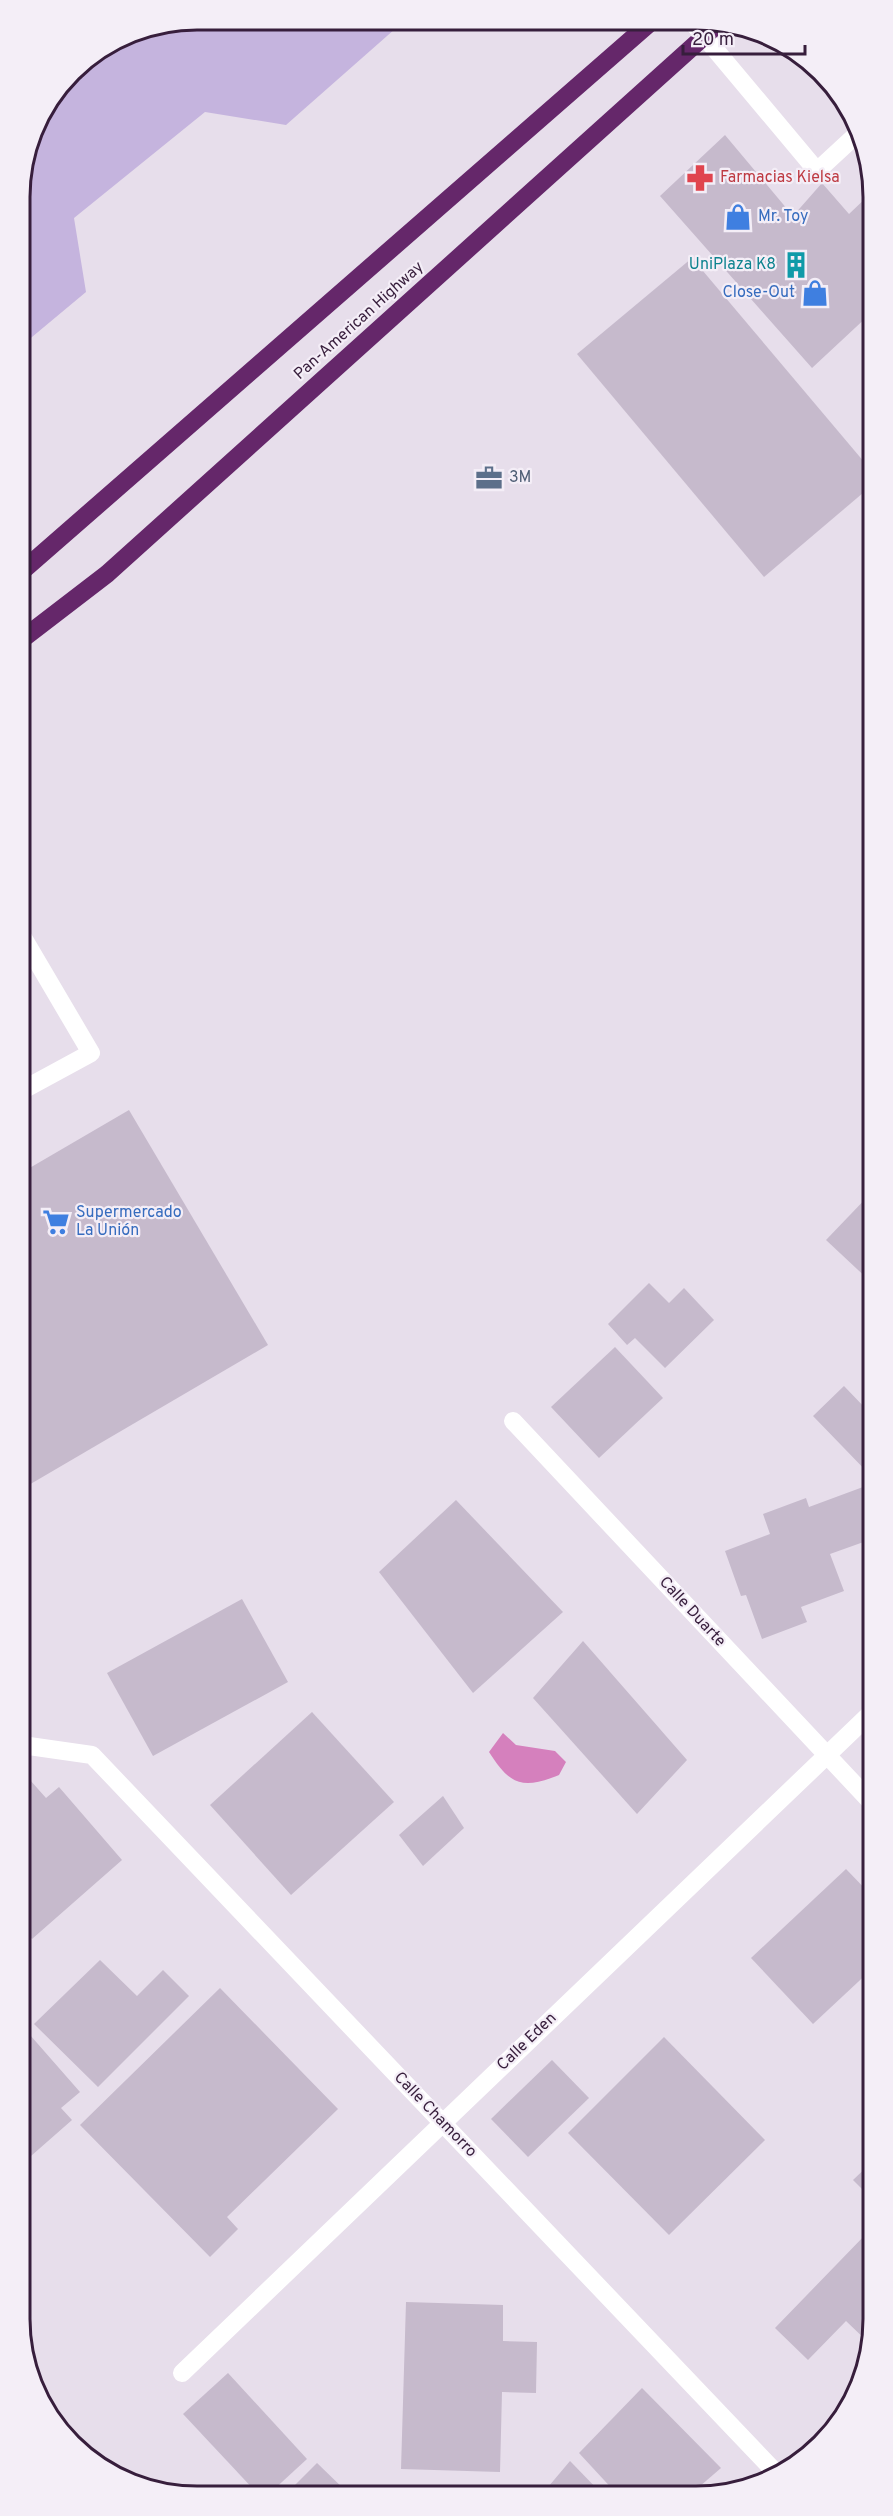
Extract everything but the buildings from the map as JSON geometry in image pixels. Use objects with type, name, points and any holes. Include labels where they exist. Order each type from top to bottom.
[{"type":"highway","name":"Pan-American Highway","points":[[30,564],[642,30]]},
{"type":"highway","name":"Pan-American Highway","points":[[30,633],[107,574],[698,30]]},
{"type":"street","points":[[700,30],[817,171],[852,139]]},
{"type":"street","points":[[30,949],[91,1053],[30,1086]]},
{"type":"street","name":"Calle Duarte","points":[[513,1421],[863,1794]]},
{"type":"street","name":"Calle Eden","points":[[182,2373],[863,1721]]},
{"type":"street","name":"Calle Chamorro","points":[[30,1746],[92,1755],[771,2468]]},
{"type":"shaded area","points":[[186,30],[394,30],[286,125],[205,112],[74,218],[86,292],[30,339],[30,186],[33,164],[52,113],[64,95],[87,71],[123,47],[164,33]]},
{"type":"shaded area","points":[[503,1733],[516,1745],[555,1751],[566,1762],[559,1775],[526,1783],[511,1778],[489,1752]]},
{"type":"place","name":"Farmacias Kielsa","points":[[700,178]]},
{"type":"place","name":"Mr. Toy","points":[[738,217]]},
{"type":"place","name":"UniPlaza K8","points":[[796,265]]},
{"type":"place","name":"Close-Out","points":[[815,293]]},
{"type":"place","name":"3M","points":[[489,478]]},
{"type":"place","name":"Supermercado La Unión","points":[[56,1222]]}]
